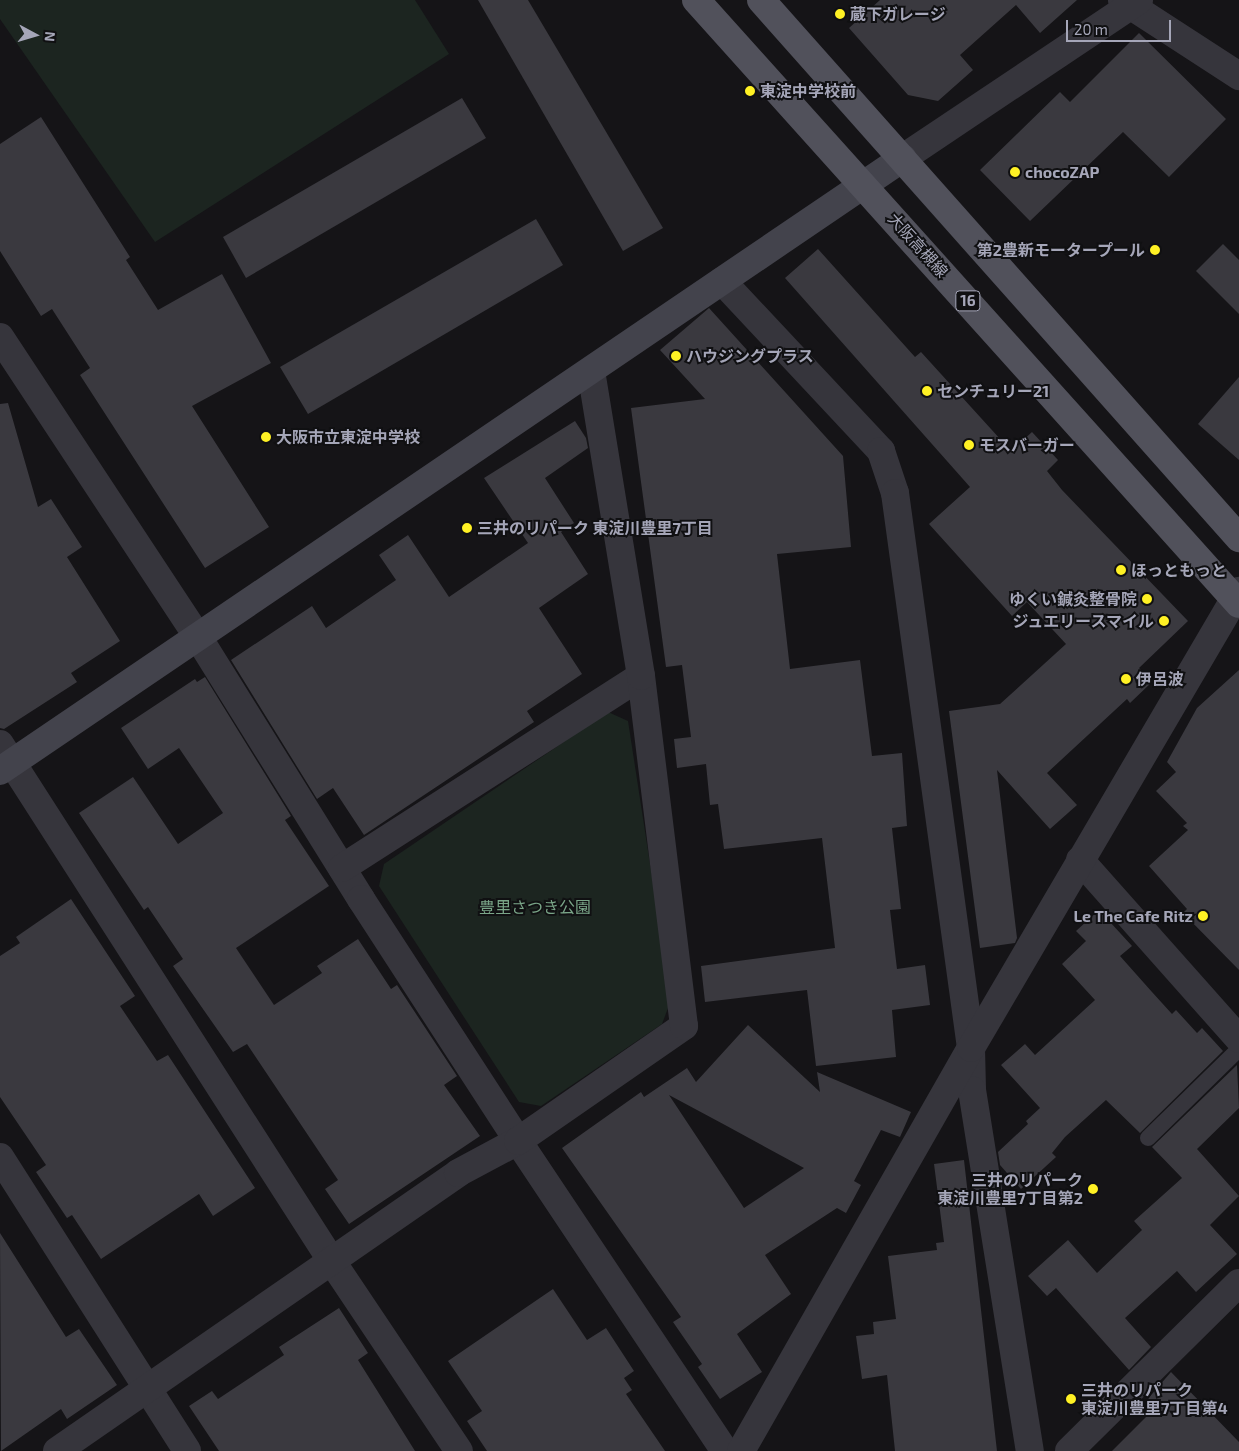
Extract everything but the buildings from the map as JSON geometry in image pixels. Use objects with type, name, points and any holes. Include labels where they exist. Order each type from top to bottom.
[{"type":"main road","name":"大阪高槻線","points":[[696,0],[1238,598]]},
{"type":"main road","points":[[761,0],[1239,538]]},
{"type":"street","points":[[459,1451],[331,1260],[4,759],[198,637],[1130,2],[1239,76]]},
{"type":"street","points":[[722,281],[881,451],[895,493],[971,1048],[972,1090],[1030,1451]]},
{"type":"street","points":[[0,337],[198,637],[342,868],[518,1141],[725,1451]]},
{"type":"street","points":[[57,1451],[146,1387],[458,1173],[518,1141],[684,1026],[641,676],[591,371]]},
{"type":"street","points":[[741,1451],[1080,860],[1238,598]]},
{"type":"street","points":[[342,868],[641,676]]},
{"type":"street","points":[[1080,860],[1239,1039]]},
{"type":"street","points":[[0,1157],[187,1451]]},
{"type":"street","points":[[1069,1451],[1239,1283]]},
{"type":"lane","points":[[1148,1138],[1239,1049]]},
{"type":"green space","points":[[0,0],[415,0],[449,54],[155,242],[0,19]]},
{"type":"green space","name":"豊里さつき公園","points":[[608,712],[628,721],[671,1000],[662,1024],[541,1106],[519,1102],[379,886],[384,864]]},
{"type":"place","name":"蔵下ガレージ","points":[[840,14]]},
{"type":"place","name":"東淀中学校前","points":[[750,91]]},
{"type":"place","name":"chocoZAP","points":[[1015,172]]},
{"type":"place","name":"第2豊新モータープール","points":[[1155,250]]},
{"type":"place","name":"ハウジングプラス","points":[[676,356]]},
{"type":"place","name":"センチュリー21","points":[[927,391]]},
{"type":"place","name":"大阪市立東淀中学校","points":[[266,437]]},
{"type":"place","name":"モスバーガー","points":[[969,445]]},
{"type":"place","name":"三井のリパーク 東淀川豊里7丁目","points":[[467,528]]},
{"type":"place","name":"ほっともっと","points":[[1121,570]]},
{"type":"place","name":"ゆくい鍼灸整骨院","points":[[1147,599]]},
{"type":"place","name":"ジュエリースマイル","points":[[1164,621]]},
{"type":"place","name":"伊呂波","points":[[1126,679]]},
{"type":"place","name":"Le The Cafe Ritz","points":[[1203,916]]},
{"type":"place","name":"三井のリパーク 東淀川豊里7丁目第2","points":[[1093,1189]]},
{"type":"place","name":"三井のリパーク 東淀川豊里7丁目第4","points":[[1071,1399]]}]
